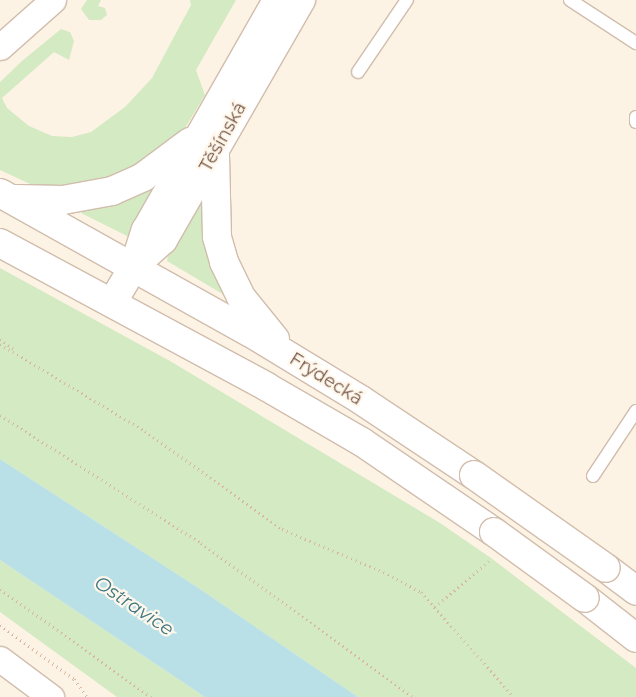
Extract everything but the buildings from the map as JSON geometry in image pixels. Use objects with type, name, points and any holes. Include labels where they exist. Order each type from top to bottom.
[{"type":"main road","name":"Těšínská","points":[[112,303],[134,266],[163,240],[277,0]]},
{"type":"main road","name":"Těšínská","points":[[208,143],[301,0]]},
{"type":"main road","points":[[6,196],[63,200],[112,191],[208,143],[215,214],[224,262],[254,316],[292,357]]},
{"type":"main road","name":"Frýdecká","points":[[6,196],[134,266],[292,357],[474,475],[636,591]]},
{"type":"main road","name":"Frýdecká","points":[[0,243],[362,442],[454,502],[585,598],[636,638]]},
{"type":"street","points":[[0,47],[52,0]]},
{"type":"street","points":[[3,666],[51,697]]},
{"type":"lane","points":[[358,72],[406,0]]},
{"type":"lane","points":[[570,0],[636,43]]},
{"type":"lane","points":[[636,117],[636,122]]},
{"type":"lane","points":[[594,476],[636,411]]},
{"type":"path","points":[[0,339],[19,353],[145,431],[282,529],[388,574],[421,592],[514,697]]},
{"type":"path","points":[[0,344],[19,353]]},
{"type":"path","points":[[0,415],[201,543],[413,697]]},
{"type":"path","points":[[435,607],[491,558]]},
{"type":"path","points":[[0,589],[151,697]]},
{"type":"path","points":[[0,625],[74,679],[87,697]]},
{"type":"green space","points":[[87,0],[101,0],[98,6],[105,8],[107,15],[101,20],[89,20],[81,9]]},
{"type":"green space","points":[[190,0],[236,0],[196,70],[205,95],[179,138],[139,170],[102,183],[41,189],[0,170],[0,82],[22,61],[61,29],[70,32],[74,41],[69,60],[54,52],[2,98],[7,108],[29,126],[52,136],[72,137],[91,132],[125,107],[152,78],[191,5]]},
{"type":"green space","points":[[160,180],[129,237],[81,213],[82,209]]},
{"type":"green space","points":[[204,195],[226,296],[167,261],[168,254]]},
{"type":"green space","points":[[0,268],[170,361],[440,523],[491,558],[636,668],[636,697],[358,697],[197,587],[0,459]]},
{"type":"green space","points":[[0,560],[205,697],[117,697],[0,612]]},
{"type":"water","name":"Ostravice","points":[[0,459],[197,587],[358,697],[205,697],[0,560]]}]
